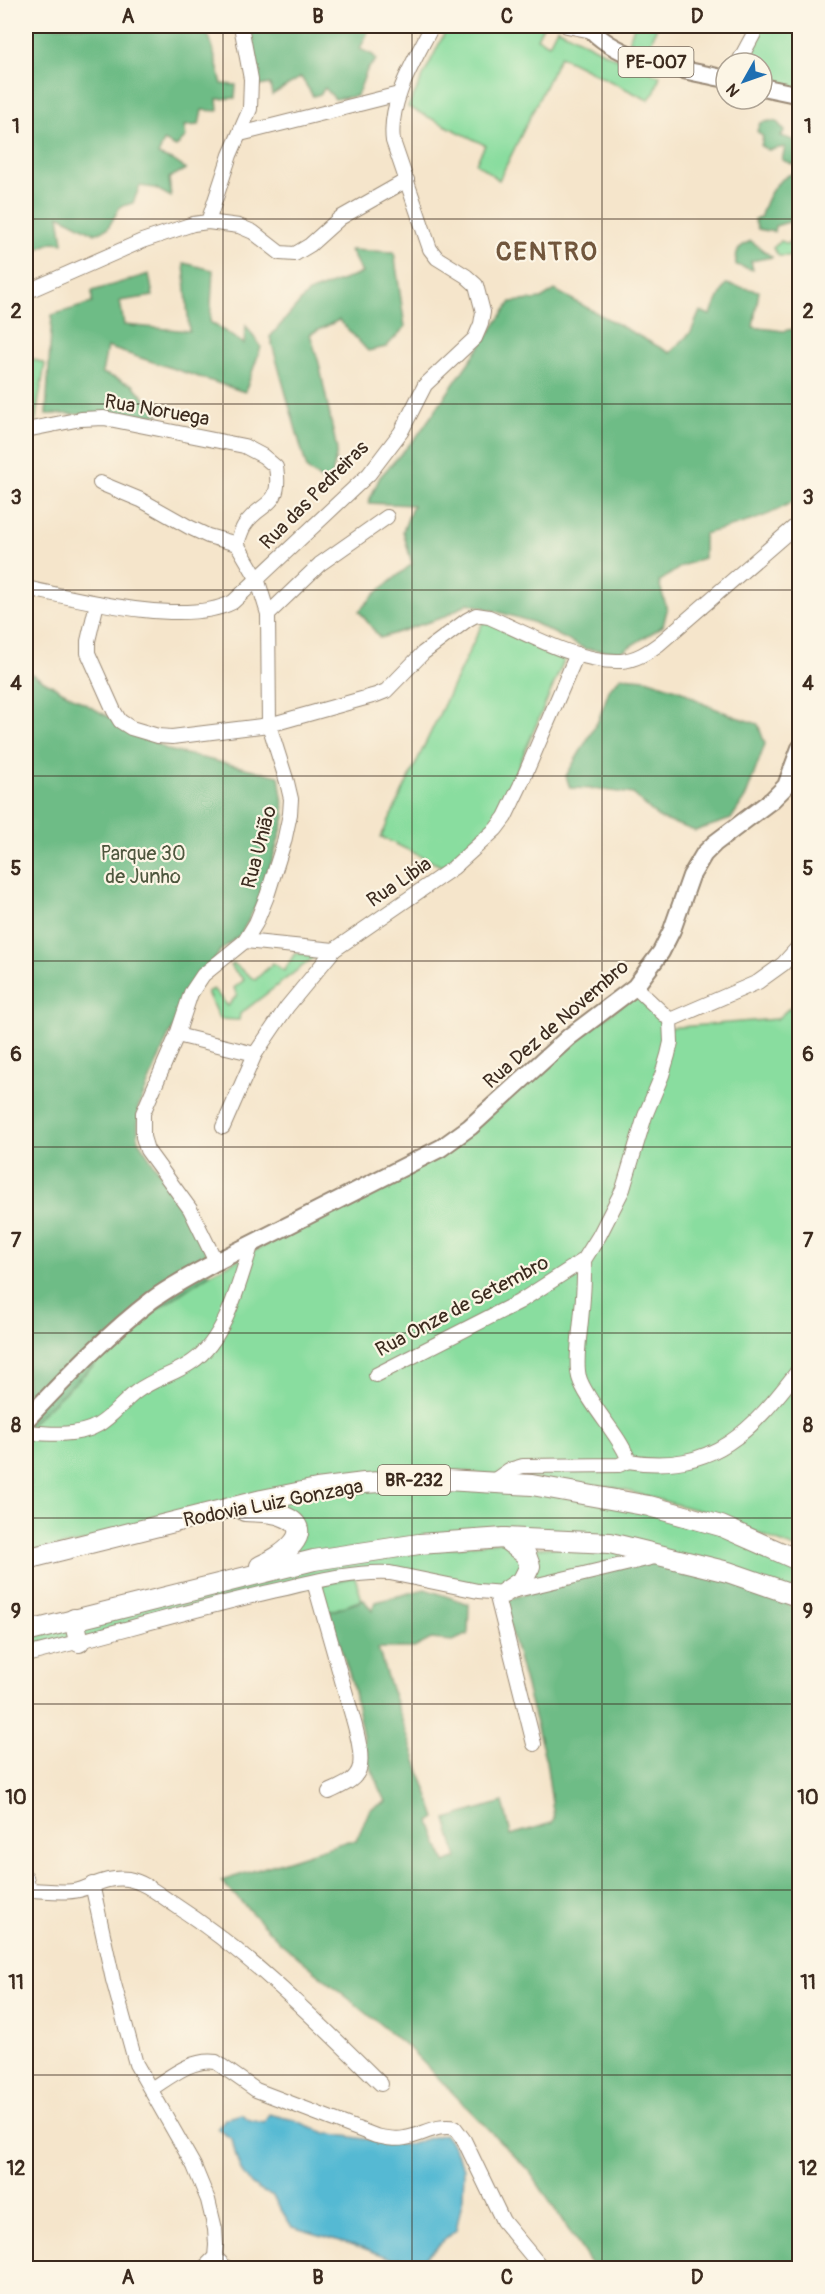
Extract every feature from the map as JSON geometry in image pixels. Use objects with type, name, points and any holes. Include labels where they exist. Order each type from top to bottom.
[{"type":"highway","name":"Rodovia Luiz Gonzaga","points":[[26,1559],[317,1489],[429,1479],[532,1485],[649,1506],[721,1527],[800,1561]]},
{"type":"highway","name":"BR-232","points":[[213,1585],[274,1561],[289,1550],[297,1537],[296,1527],[292,1521],[282,1515],[227,1510]]},
{"type":"highway","name":"BR-232","points":[[26,1632],[344,1555],[427,1543],[504,1538],[610,1544],[728,1572],[800,1598]]},
{"type":"highway","points":[[500,1593],[523,1580],[530,1566],[526,1555],[504,1538]]},
{"type":"highway","points":[[74,1619],[79,1642]]},
{"type":"main road","name":"PE-007","points":[[590,28],[616,49],[714,76]]},
{"type":"main road","points":[[774,90],[800,95]]},
{"type":"main road","name":"Rua Dez de Novembro","points":[[26,1420],[109,1336],[143,1307],[182,1280],[251,1246],[327,1204],[423,1158],[454,1139],[569,1037],[635,987],[661,952],[672,930],[684,892],[704,854],[772,800],[786,786],[800,748]]},
{"type":"street","points":[[208,222],[230,154],[240,135],[251,100],[250,79],[241,26]]},
{"type":"street","name":"Rua das Pedreiras","points":[[26,588],[141,610],[212,610],[233,602],[369,474],[401,432],[425,385],[475,338],[483,312],[479,292],[476,285],[466,276],[437,258],[430,249],[395,151],[392,134],[399,94],[432,26]]},
{"type":"street","points":[[567,26],[590,28]]},
{"type":"street","points":[[744,51],[758,26]]},
{"type":"street","points":[[240,135],[399,94]]},
{"type":"street","points":[[26,292],[142,241],[193,224],[208,222],[246,228],[280,253],[295,254],[310,245],[340,218],[407,180]]},
{"type":"street","name":"Rua Noruega","points":[[26,430],[81,419],[104,418],[244,446],[263,456],[276,467],[277,480],[274,497],[244,526],[237,544]]},
{"type":"street","points":[[100,483],[141,500],[208,536],[237,544]]},
{"type":"street","points":[[268,614],[320,564],[387,517]]},
{"type":"street","points":[[97,603],[88,641],[88,653],[114,711],[120,721],[138,731],[172,737],[269,725],[386,691],[423,653],[476,615],[489,617],[577,654],[621,661],[638,657],[649,651],[800,522]]},
{"type":"street","name":"Rua União","points":[[216,1262],[190,1209],[147,1150],[143,1137],[143,1113],[177,1035],[186,1004],[203,975],[245,941],[256,923],[267,896],[291,814],[289,791],[269,725],[268,614],[257,578],[237,544]]},
{"type":"street","name":"Rua Libia","points":[[223,1127],[255,1054],[287,1007],[334,950],[453,868],[496,829],[520,786],[577,654]]},
{"type":"street","points":[[245,941],[334,950]]},
{"type":"street","points":[[635,987],[670,1020],[759,982],[783,964],[800,945]]},
{"type":"street","name":"Rua Onze de Setembro","points":[[376,1375],[519,1302],[584,1260],[624,1189],[645,1116],[668,1055],[671,1042],[670,1020]]},
{"type":"street","points":[[177,1035],[255,1054]]},
{"type":"street","points":[[26,1432],[76,1432],[99,1425],[136,1392],[182,1369],[202,1354],[211,1346],[226,1316],[237,1291],[251,1246]]},
{"type":"street","points":[[584,1260],[578,1373],[584,1391],[621,1446],[628,1461]]},
{"type":"street","points":[[492,1482],[509,1470],[523,1466],[619,1465],[628,1461],[657,1465],[681,1463],[714,1453],[737,1438],[758,1419],[800,1368]]},
{"type":"street","points":[[26,1655],[248,1596],[376,1572],[400,1574],[500,1593],[661,1556]]},
{"type":"street","points":[[314,1582],[355,1727],[360,1766],[349,1782],[329,1792]]},
{"type":"street","points":[[500,1593],[534,1744]]},
{"type":"street","points":[[26,1877],[29,1890],[73,1890],[112,1879],[130,1879],[154,1891],[199,1920],[272,1978],[381,2084]]},
{"type":"street","points":[[92,1884],[113,1980],[136,2064],[194,2166],[208,2200],[215,2229],[215,2257],[204,2268]]},
{"type":"street","points":[[151,2089],[188,2066],[210,2061],[216,2062],[256,2090],[278,2100],[376,2136],[391,2139],[407,2138],[441,2127],[455,2128],[464,2140],[503,2221],[542,2268]]},
{"type":"street","points":[[215,2257],[226,2268]]},
{"type":"green space","points":[[26,26],[203,26],[210,39],[222,84],[236,85],[235,98],[217,99],[218,111],[202,110],[199,125],[184,126],[186,137],[176,147],[164,141],[158,155],[186,169],[169,178],[171,197],[155,188],[140,186],[133,203],[120,207],[108,228],[95,234],[59,215],[63,243],[53,242],[26,254]]},
{"type":"green space","points":[[247,26],[368,26],[368,32],[360,49],[373,55],[376,60],[367,70],[357,96],[335,99],[325,88],[320,94],[313,96],[301,77],[272,95],[270,84],[254,87]]},
{"type":"green space","points":[[448,26],[543,26],[537,38],[549,44],[557,28],[613,57],[647,68],[654,74],[660,75],[655,92],[648,100],[560,56],[499,180],[476,163],[485,145],[408,107]]},
{"type":"green space","points":[[634,26],[657,26],[649,48],[629,41]]},
{"type":"green space","points":[[761,26],[799,26],[799,90],[774,83],[774,51],[748,51]]},
{"type":"green space","points":[[777,122],[785,131],[781,136],[799,142],[799,167],[782,160],[785,147],[768,150],[761,146],[763,137],[757,131],[760,123]]},
{"type":"green space","points":[[791,174],[799,177],[799,213],[792,221],[775,226],[774,232],[758,229],[754,219],[760,218],[775,186]]},
{"type":"green space","points":[[799,226],[797,256],[779,256],[773,248],[781,241],[788,244]]},
{"type":"green space","points":[[751,241],[772,257],[751,261],[753,270],[736,265],[739,250]]},
{"type":"green space","points":[[350,250],[394,252],[405,327],[386,347],[368,351],[339,320],[310,334],[319,363],[337,450],[330,487],[307,469],[270,337],[308,293],[362,273]]},
{"type":"green space","points":[[184,263],[213,270],[210,322],[244,344],[246,326],[261,347],[245,392],[107,347],[102,373],[133,385],[159,415],[46,414],[52,315],[92,303],[92,291],[149,274],[153,296],[120,301],[124,325],[189,331]]},
{"type":"green space","points":[[726,284],[759,291],[753,327],[783,331],[799,328],[799,497],[765,516],[704,534],[704,558],[682,566],[659,582],[667,610],[663,626],[621,652],[585,649],[532,622],[468,603],[444,617],[380,638],[359,611],[376,593],[412,564],[403,531],[413,505],[368,503],[380,477],[418,435],[511,302],[541,299],[555,290],[670,353],[691,332],[700,311],[710,315]]},
{"type":"green space","points":[[26,356],[45,364],[35,422],[26,424]]},
{"type":"green space","points":[[485,618],[566,656],[496,818],[443,867],[381,837]]},
{"type":"green space","name":"Parque 30 de Junho","points":[[26,671],[168,750],[279,776],[285,817],[263,892],[241,934],[220,951],[168,1037],[138,1108],[138,1140],[186,1213],[207,1253],[208,1275],[144,1318],[26,1428]]},
{"type":"green space","points":[[621,677],[646,679],[682,691],[704,704],[758,724],[765,744],[746,796],[731,819],[695,831],[659,818],[633,794],[570,788],[566,776],[598,721],[610,688]]},
{"type":"green space","points":[[295,953],[317,955],[240,1014],[239,1020],[219,1019],[207,992],[213,989],[228,1006],[237,995],[234,988],[244,980],[230,966],[234,964],[255,980],[273,963],[284,971]]},
{"type":"green space","points":[[635,995],[667,1028],[777,1019],[799,999],[799,1550],[708,1513],[616,1488],[457,1471],[26,1553],[26,1428],[145,1318],[208,1275],[393,1179]]},
{"type":"green space","points":[[502,1478],[702,1524],[799,1565],[799,1600],[615,1541],[502,1535],[256,1571],[301,1536],[255,1505],[382,1483]]},
{"type":"green space","points":[[502,1541],[528,1560],[501,1590],[392,1568],[26,1652],[26,1636],[270,1572]]},
{"type":"green space","points":[[613,1546],[652,1557],[522,1584],[522,1548]]},
{"type":"green space","points":[[661,1557],[770,1592],[800,1612],[799,2268],[594,2268],[530,2172],[409,2048],[281,1943],[221,1881],[348,1841],[356,1841],[370,1809],[386,1802],[368,1761],[352,1682],[329,1612],[364,1600],[372,1611],[376,1602],[425,1589],[469,1604],[468,1634],[453,1641],[431,1639],[414,1648],[378,1648],[436,1818],[430,1822],[445,1863],[457,1858],[446,1819],[503,1802],[511,1835],[552,1823],[554,1818],[546,1761],[503,1601],[590,1573]]},
{"type":"green space","points":[[355,1577],[362,1600],[329,1612],[320,1585]]},
{"type":"water","points":[[241,2114],[250,2120],[264,2123],[269,2114],[294,2120],[326,2133],[404,2145],[444,2134],[464,2168],[463,2197],[456,2230],[424,2258],[391,2258],[292,2227],[272,2195],[262,2192],[248,2181],[239,2166],[232,2139],[217,2129],[225,2119]]},
{"type":"district","name":"CENTRO","points":[[547,252]]}]
